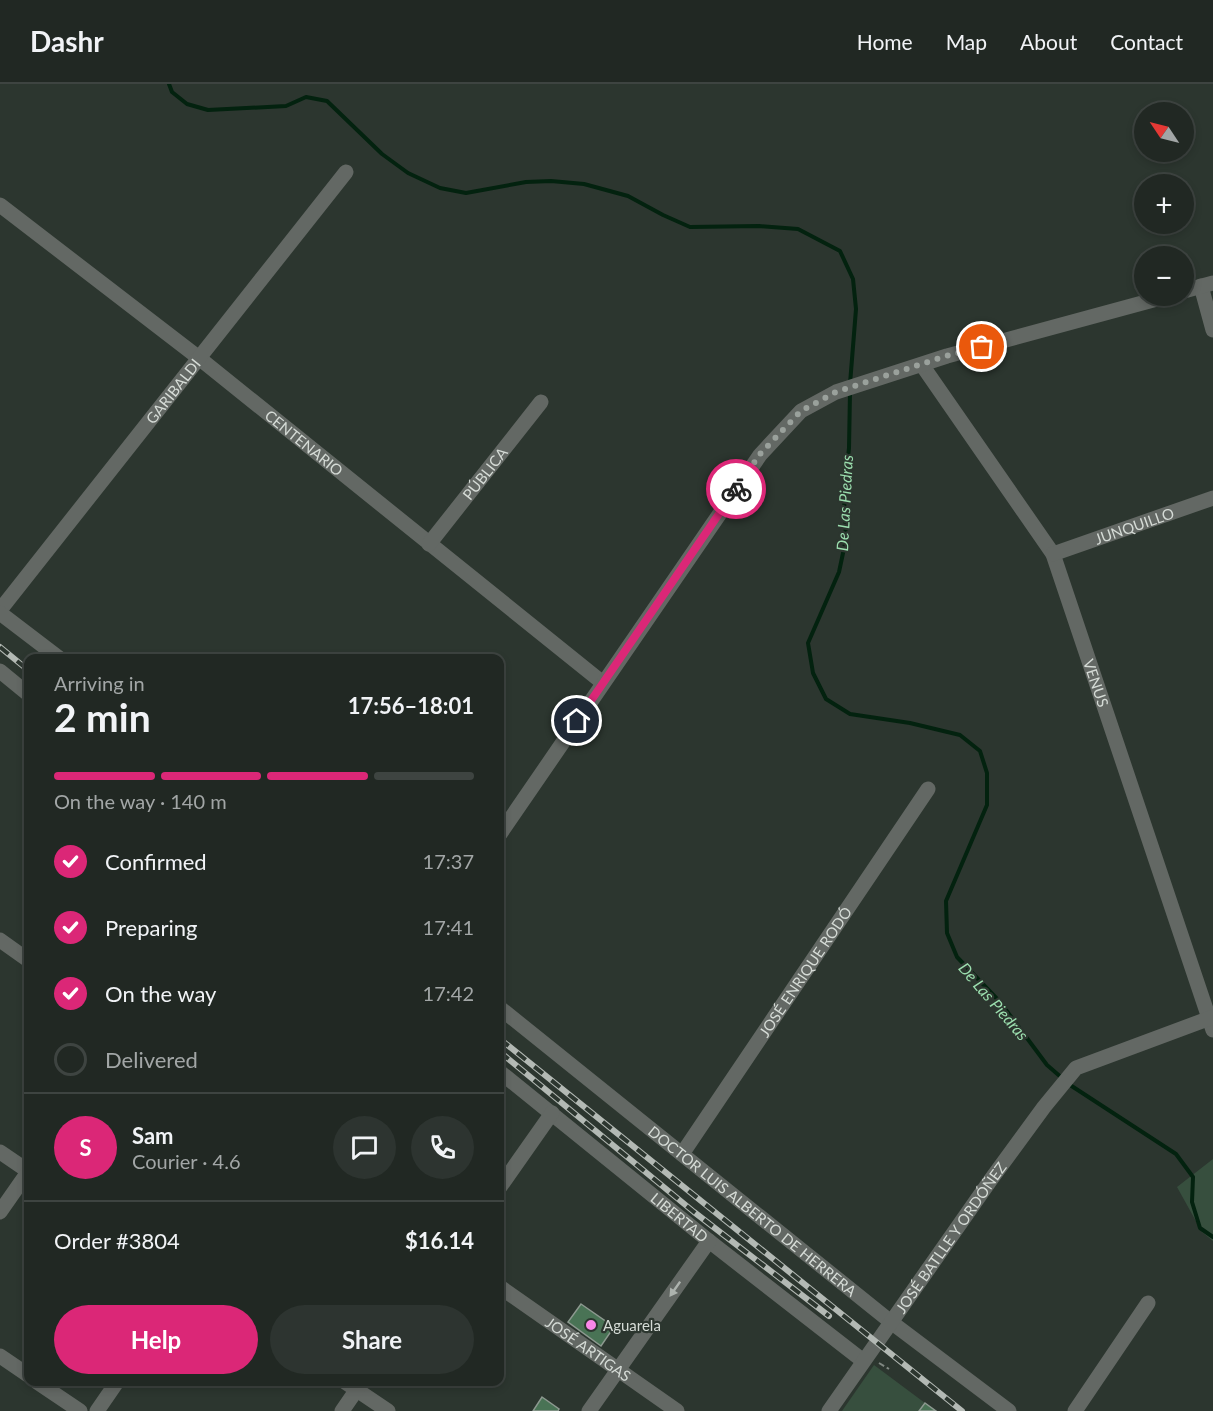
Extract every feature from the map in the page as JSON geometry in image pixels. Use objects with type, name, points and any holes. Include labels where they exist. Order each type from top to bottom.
[{"type":"street","name":"GARIBALDI","points":[[0,611],[346,172]]},
{"type":"street","name":"CENTENARIO","points":[[0,205],[199,358],[603,683]]},
{"type":"street","points":[[1207,285],[1213,330]]},
{"type":"street","points":[[504,828],[760,454],[801,411],[836,392],[946,356],[1134,305]]},
{"type":"street","name":"VENUS","points":[[922,365],[1053,554],[1212,1022]]},
{"type":"street","name":"PÚBLICA","points":[[429,544],[541,402]]},
{"type":"street","name":"JUNQUILLO","points":[[1053,554],[1213,498]]},
{"type":"street","points":[[0,611],[54,654]]},
{"type":"street","points":[[0,671],[24,691]]},
{"type":"street","name":"JOSÉ ENRIQUE RODÓ","points":[[682,1154],[928,789]]},
{"type":"street","points":[[0,940],[24,957]]},
{"type":"street","name":"DOCTOR LUIS ALBERTO DE HERRERA","points":[[504,1011],[891,1322],[1009,1411]]},
{"type":"street","name":"JOSÉ BATLLE Y ORDÓÑEZ","points":[[829,1411],[862,1360],[1044,1107],[1076,1068],[1212,1022]]},
{"type":"street","name":"LIBERTAD","points":[[504,1075],[709,1241],[862,1360]]},
{"type":"street","points":[[504,1181],[552,1113]]},
{"type":"street","points":[[0,1152],[24,1169]]},
{"type":"street","points":[[0,1212],[24,1178]]},
{"type":"street","points":[[589,1411],[709,1241]]},
{"type":"street","name":"JOSÉ ARTIGAS","points":[[504,1290],[677,1411]]},
{"type":"street","points":[[1075,1411],[1148,1304]]},
{"type":"street","points":[[0,1356],[24,1373]]},
{"type":"street","points":[[43,1386],[80,1411]]},
{"type":"street","points":[[97,1411],[114,1386]]},
{"type":"street","points":[[342,1411],[354,1386]]},
{"type":"street","points":[[357,1386],[388,1411]]},
{"type":"green space","points":[[1213,1159],[1213,1241],[1202,1232],[1177,1187]]},
{"type":"green space","points":[[874,1365],[925,1403],[919,1411],[842,1411]]},
{"type":"building","name":"Aguarela","points":[[581,1304],[614,1327],[601,1346],[568,1322]]},
{"type":"building","points":[[542,1397],[559,1409],[558,1411],[533,1411]]},
{"type":"building","points":[[925,1403],[936,1411],[919,1411]]},
{"type":"waterway","name":"De Las Piedras","points":[[169,84],[172,92],[187,104],[208,110],[286,106],[306,97],[327,101],[382,154],[408,173],[440,188],[466,193],[526,182],[551,181],[584,184],[628,196],[690,227],[759,226],[798,229],[840,251],[853,279],[856,309],[850,384]]},
{"type":"waterway","name":"De Las Piedras","points":[[850,392],[849,448],[844,497],[846,539],[839,572],[808,643],[813,673],[826,699],[850,714],[910,723],[960,735],[980,751],[987,773],[987,805],[946,901],[947,933],[957,957],[1000,1002],[1047,1065],[1062,1078]]},
{"type":"waterway","name":"De Las Piedras","points":[[1067,1083],[1176,1154],[1193,1177],[1192,1202],[1200,1228],[1213,1237]]},
{"type":"railway","points":[[0,647],[24,667]]},
{"type":"railway","points":[[504,1042],[962,1411]]},
{"type":"railway","points":[[504,1055],[694,1212],[829,1316]]},
{"type":"way so far","points":[[736,489],[760,454],[801,411],[836,392],[946,356],[982,347]]},
{"type":"place","name":"Aguarela","points":[[591,1325]]},
{"type":"route","points":[[577,721],[736,489]]}]
